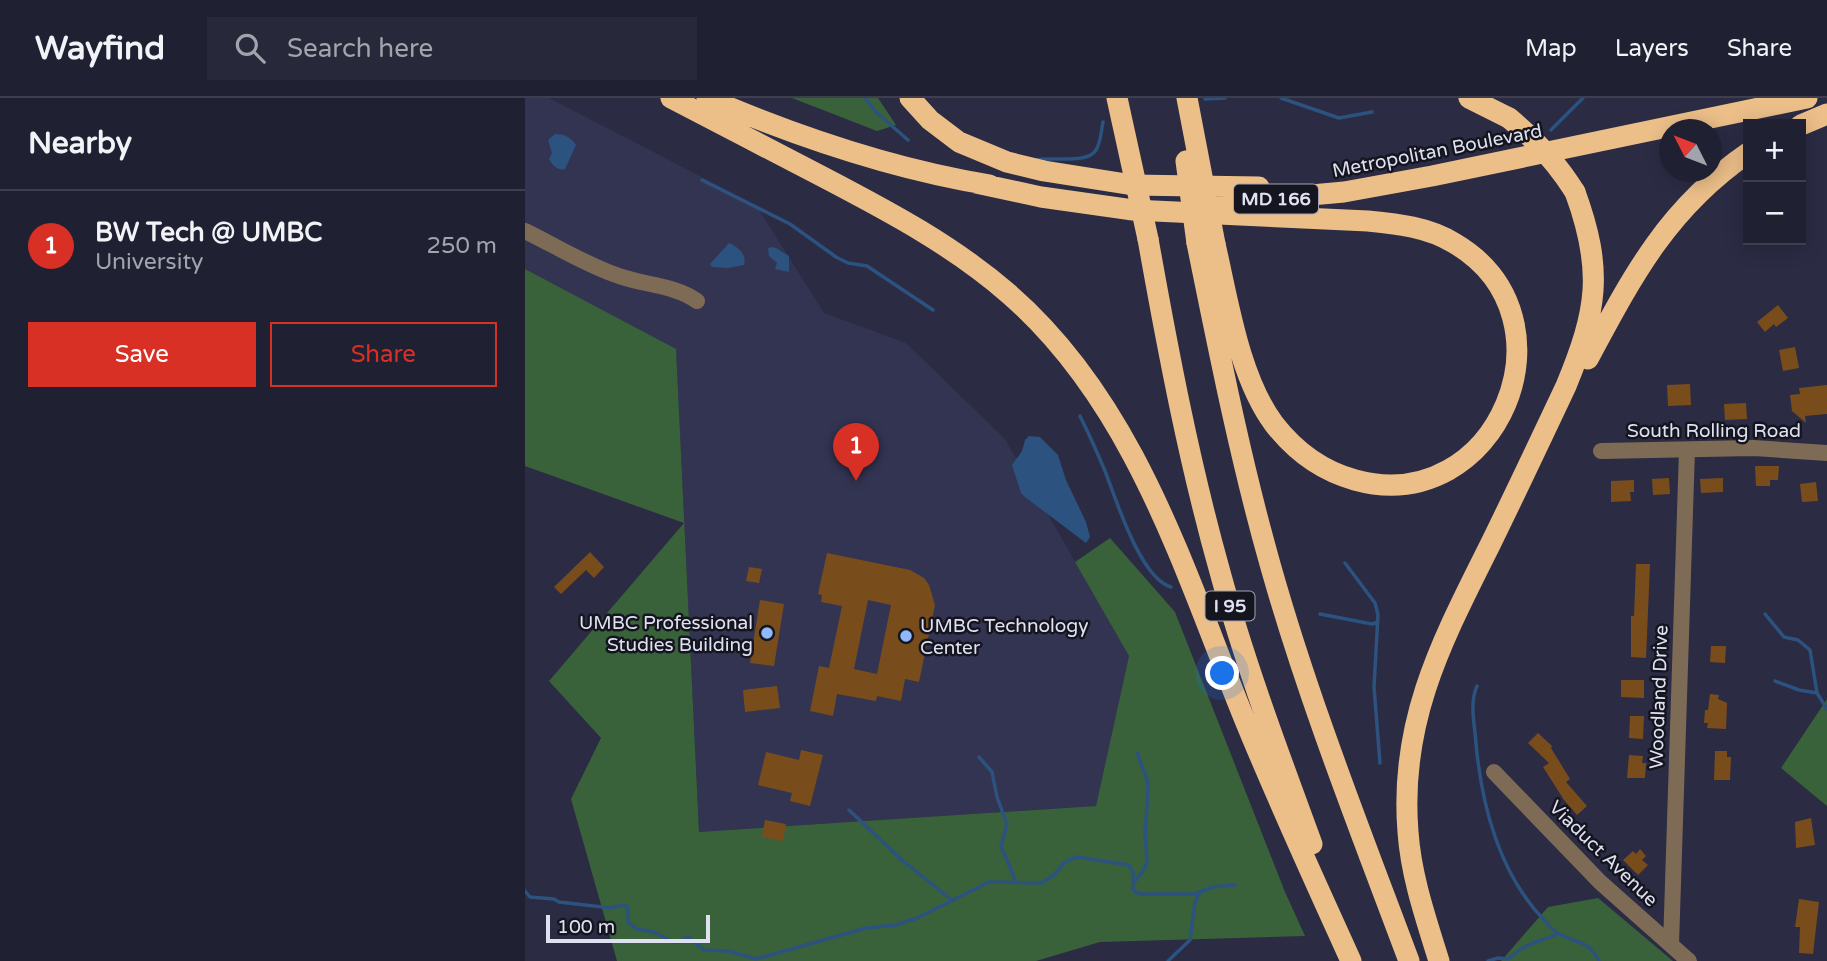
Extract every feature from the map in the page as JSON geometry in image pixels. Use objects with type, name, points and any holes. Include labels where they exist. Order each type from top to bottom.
[{"type":"highway","points":[[671,98],[891,212],[950,248],[1011,296],[1063,348],[1116,424],[1158,504],[1271,785],[1353,961]]},
{"type":"highway","name":"Metropolitan Boulevard","points":[[707,98],[789,131],[860,155],[976,183],[1041,194],[1133,202],[1203,204],[1345,192],[1807,98]]},
{"type":"highway","points":[[910,98],[939,128],[981,153],[1044,172],[1133,185],[1268,187],[1355,178],[1572,147]]},
{"type":"highway","points":[[1117,98],[1148,239]]},
{"type":"highway","name":"I 95","points":[[1128,98],[1148,239],[1175,391],[1220,573],[1283,766],[1353,961]]},
{"type":"highway","name":"I 95","points":[[1179,98],[1240,452],[1270,565],[1299,661],[1409,961]]},
{"type":"highway","points":[[976,183],[1041,197],[1133,210],[1368,221],[1404,225],[1434,233],[1455,244],[1478,261],[1507,303],[1515,328],[1517,358],[1515,382],[1505,410],[1491,433],[1458,464],[1437,474],[1396,485],[1374,485],[1328,470],[1291,443],[1273,423],[1261,403],[1206,243],[1188,98]]},
{"type":"highway","points":[[1439,961],[1413,870],[1408,832],[1407,793],[1413,731],[1420,701],[1447,631],[1566,386],[1583,346],[1592,311],[1593,256],[1588,227],[1575,192],[1544,149],[1509,118],[1469,98]]},
{"type":"highway","points":[[1806,123],[1827,114]]},
{"type":"highway","points":[[1517,490],[1624,291],[1662,233],[1706,185],[1743,157]]},
{"type":"street","points":[[525,231],[618,276],[687,294],[697,301]]},
{"type":"street","name":"South Rolling Road","points":[[1601,451],[1754,448],[1827,453]]},
{"type":"street","name":"Woodland Drive","points":[[1671,945],[1687,450]]},
{"type":"street","name":"Viaduct Avenue","points":[[1494,772],[1565,848],[1689,961]]},
{"type":"shaded area","points":[[525,98],[549,98],[756,205],[824,313],[906,343],[1005,439],[1129,656],[1096,806],[699,832],[676,350],[525,269]]},
{"type":"shaded area","points":[[555,134],[567,137],[576,145],[565,169],[556,167],[549,159],[552,153],[548,140]]},
{"type":"shaded area","points":[[729,243],[741,251],[744,265],[712,267],[710,264]]},
{"type":"shaded area","points":[[770,247],[789,256],[789,272],[775,269],[777,263],[769,256]]},
{"type":"shaded area","points":[[1029,436],[1040,437],[1058,455],[1066,480],[1086,522],[1090,537],[1086,543],[1021,493],[1012,465]]},
{"type":"green space","points":[[792,98],[878,98],[896,125],[877,131]]},
{"type":"green space","points":[[525,269],[676,349],[699,832],[1096,806],[1129,656],[1075,562],[1110,538],[1175,612],[1285,892],[1305,936],[1100,942],[1036,961],[617,961],[571,799],[601,738],[549,681],[684,523],[525,466]]},
{"type":"green space","points":[[1827,699],[1827,806],[1781,768]]},
{"type":"green space","points":[[1598,898],[1673,961],[1501,961],[1548,907]]},
{"type":"building","points":[[1778,305],[1788,318],[1776,327],[1774,324],[1765,332],[1757,322]]},
{"type":"building","points":[[1795,347],[1799,368],[1783,371],[1779,350]]},
{"type":"building","points":[[1690,384],[1691,405],[1668,406],[1667,385]]},
{"type":"building","points":[[1827,385],[1827,414],[1805,416],[1806,423],[1792,411],[1790,395],[1800,394],[1799,388]]},
{"type":"building","points":[[1746,403],[1747,419],[1725,420],[1724,404]]},
{"type":"building","points":[[1755,466],[1779,466],[1778,480],[1770,480],[1770,486],[1756,486]]},
{"type":"building","points":[[1669,478],[1670,494],[1653,495],[1652,479]]},
{"type":"building","points":[[1723,478],[1723,492],[1701,493],[1700,479]]},
{"type":"building","points":[[1634,480],[1634,492],[1630,492],[1631,501],[1611,502],[1611,481]]},
{"type":"building","points":[[1816,482],[1818,501],[1802,502],[1800,484]]},
{"type":"building","points":[[590,552],[604,567],[594,578],[586,570],[561,594],[554,587]]},
{"type":"building","name":"UMBC Technology Center","points":[[827,553],[910,570],[924,578],[935,605],[919,682],[905,679],[901,701],[877,696],[876,701],[837,694],[833,716],[810,711],[819,666],[829,668],[842,606],[821,602],[822,595],[818,594]],"holes":[[[868,600],[891,605],[877,674],[854,669]]]},
{"type":"building","points":[[1636,564],[1650,564],[1646,658],[1631,657],[1631,616],[1634,616]]},
{"type":"building","points":[[749,567],[762,569],[759,583],[746,581]]},
{"type":"building","name":"UMBC Professional Studies Building","points":[[760,600],[784,604],[774,666],[750,663]]},
{"type":"building","points":[[1711,646],[1726,646],[1725,663],[1710,662]]},
{"type":"building","points":[[1621,680],[1644,680],[1644,698],[1621,697]]},
{"type":"building","points":[[777,686],[780,708],[745,712],[743,690]]},
{"type":"building","points":[[1710,694],[1719,695],[1718,699],[1727,703],[1726,729],[1707,728],[1708,723],[1704,723]]},
{"type":"building","points":[[1630,716],[1644,716],[1643,739],[1629,738]]},
{"type":"building","points":[[1538,733],[1552,746],[1570,779],[1566,782],[1587,806],[1577,815],[1543,767],[1549,763],[1528,743]]},
{"type":"building","points":[[801,750],[823,755],[810,806],[790,801],[792,793],[758,785],[766,752],[799,760]]},
{"type":"building","points":[[1715,751],[1727,751],[1727,757],[1731,757],[1730,780],[1714,780]]},
{"type":"building","points":[[1629,755],[1643,756],[1642,763],[1646,763],[1645,778],[1627,778]]},
{"type":"building","points":[[1811,818],[1815,845],[1796,848],[1795,822]]},
{"type":"building","points":[[765,820],[786,824],[783,841],[762,837]]},
{"type":"building","points":[[1640,849],[1646,856],[1642,860],[1648,865],[1638,875],[1623,860],[1633,851],[1636,854]]},
{"type":"building","points":[[1799,899],[1819,902],[1813,954],[1799,953],[1800,927],[1795,927]]},
{"type":"waterway","points":[[865,98],[876,112],[908,140]]},
{"type":"waterway","points":[[1205,99],[1225,98]]},
{"type":"waterway","points":[[1281,98],[1339,118],[1372,112]]},
{"type":"waterway","points":[[1551,130],[1583,98]]},
{"type":"waterway","points":[[1035,160],[1077,159],[1091,155],[1099,144],[1103,122]]},
{"type":"waterway","points":[[702,180],[790,224],[836,257],[848,263],[867,266],[933,310]]},
{"type":"waterway","points":[[1080,416],[1139,554],[1160,581],[1171,587]]},
{"type":"waterway","points":[[1345,563],[1375,603],[1378,615],[1374,687],[1380,763]]},
{"type":"waterway","points":[[1320,614],[1372,624],[1378,622]]},
{"type":"waterway","points":[[1765,614],[1784,637],[1798,640],[1810,650],[1817,693],[1827,709]]},
{"type":"waterway","points":[[1775,681],[1817,693]]},
{"type":"waterway","points":[[1477,686],[1473,707],[1479,768],[1489,816],[1505,861],[1529,903],[1550,927],[1559,934],[1587,946],[1599,961]]},
{"type":"waterway","points":[[1133,884],[1145,868],[1147,860],[1147,779],[1137,753]]},
{"type":"waterway","points":[[979,757],[992,772],[997,797],[1007,824],[1001,846],[1016,882]]},
{"type":"waterway","points":[[849,810],[903,861],[953,901]]},
{"type":"waterway","points":[[525,891],[530,897],[554,899],[559,902],[611,908],[624,905],[628,908],[628,922],[637,929],[654,932],[673,942],[680,942],[688,937],[704,950],[729,951],[756,959],[866,928],[896,925],[917,918],[989,882],[1041,883],[1053,876],[1064,863],[1076,857],[1129,865],[1133,872],[1133,890],[1139,894],[1194,894],[1213,887],[1235,885]]},
{"type":"waterway","points":[[1168,961],[1190,940],[1195,902],[1200,892]]},
{"type":"waterway","points":[[1488,961],[1508,959],[1526,946],[1558,934]]},
{"type":"place","name":"BW Tech @ UMBC","points":[[856,481]]},
{"type":"place","name":"UMBC Professional Studies Building","points":[[767,633]]},
{"type":"place","name":"UMBC Technology Center","points":[[906,636]]}]
